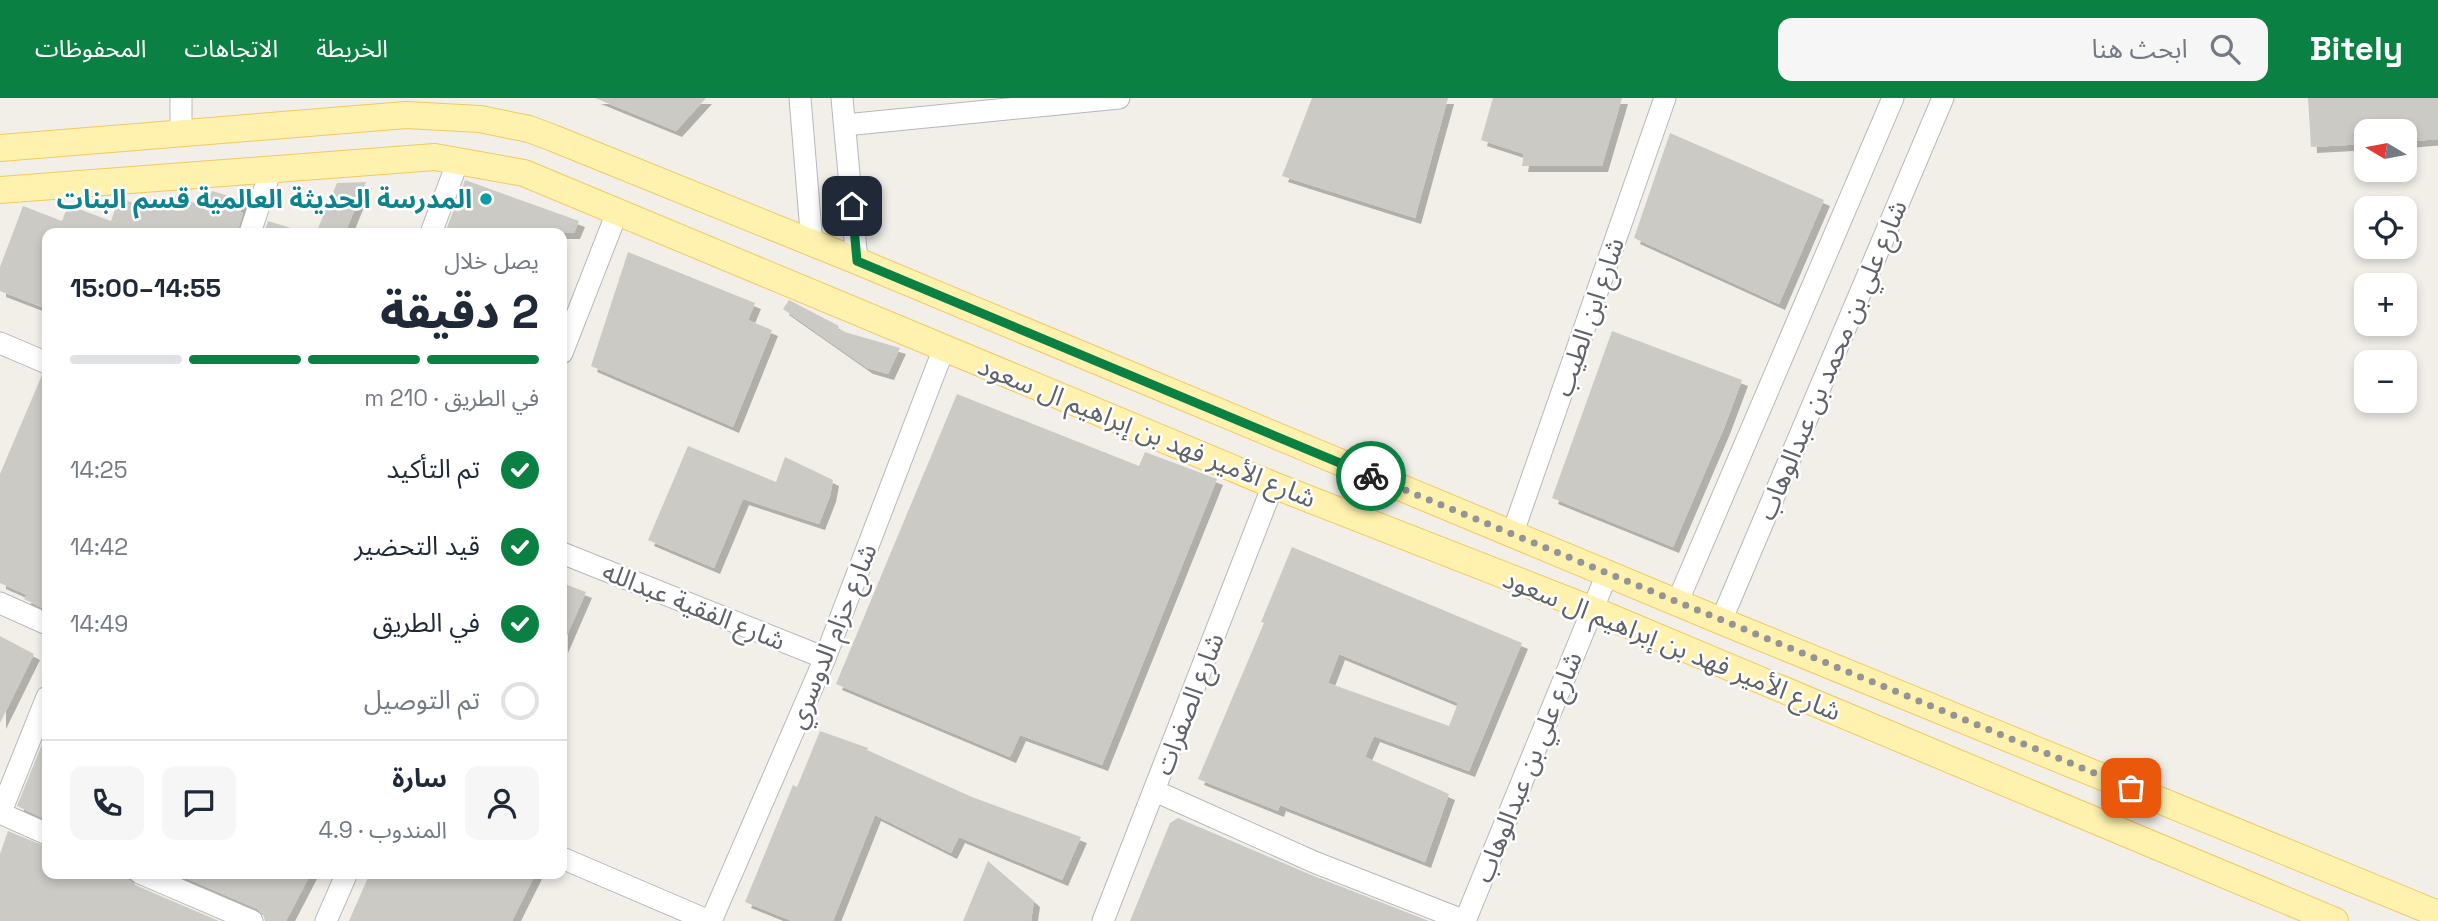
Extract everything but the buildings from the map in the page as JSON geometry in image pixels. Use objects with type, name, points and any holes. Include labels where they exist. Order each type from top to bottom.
[{"type":"main road","name":"شارع الأمير فهد بن إبراهيم ال سعود","points":[[0,148],[406,115],[480,119],[530,130],[857,261],[1512,535],[2438,914]]},
{"type":"main road","name":"شارع الأمير فهد بن إبراهيم ال سعود","points":[[0,190],[435,157],[524,173],[1273,485],[1593,610],[2335,921]]},
{"type":"street","points":[[181,98],[181,133]]},
{"type":"street","points":[[800,98],[812,244]]},
{"type":"street","points":[[842,98],[857,261]]},
{"type":"street","points":[[845,125],[1119,98]]},
{"type":"street","name":"شارع ابن الطيب","points":[[1512,535],[1665,98]]},
{"type":"street","points":[[1677,603],[1893,98]]},
{"type":"street","name":"شارع علي بن محمد بن عبدالوهاب","points":[[1721,621],[1943,98]]},
{"type":"street","points":[[433,228],[458,161]]},
{"type":"street","points":[[252,228],[271,169]]},
{"type":"street","points":[[567,340],[618,210]]},
{"type":"street","points":[[0,343],[42,361]]},
{"type":"street","name":"شارع حزام الدوسري","points":[[710,921],[825,658],[944,348]]},
{"type":"street","name":"شارع الصفرات","points":[[1103,921],[1273,485]]},
{"type":"street","name":"شارع الفقية عبدالله","points":[[567,556],[825,658]]},
{"type":"street","name":"شارع علي بن عبدالوهاب","points":[[1465,921],[1607,574]]},
{"type":"street","points":[[0,603],[42,622]]},
{"type":"street","points":[[42,709],[0,814],[42,832]]},
{"type":"street","points":[[1155,791],[1314,862],[1465,921]]},
{"type":"street","points":[[567,860],[710,921]]},
{"type":"street","points":[[154,879],[252,921]]},
{"type":"street","points":[[326,921],[344,879]]},
{"type":"way so far","points":[[1371,476],[2131,788]]},
{"type":"place","name":"المدرسة الحديثة العالمية قسم البنات","points":[[486,199]]},
{"type":"route","points":[[852,206],[857,261],[1371,476]]}]
